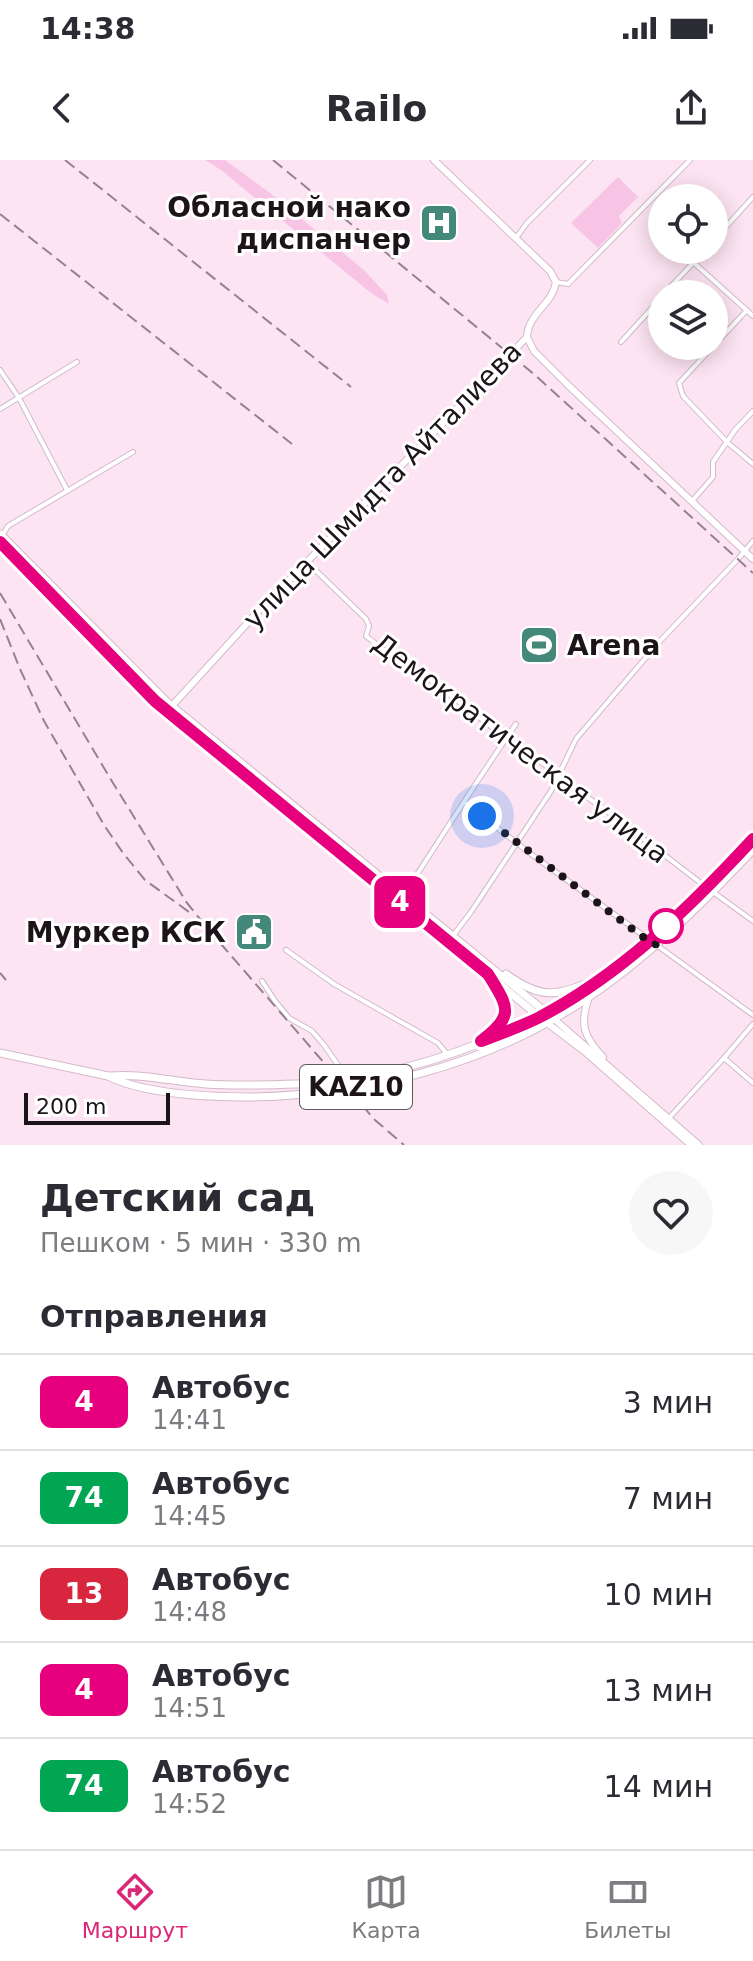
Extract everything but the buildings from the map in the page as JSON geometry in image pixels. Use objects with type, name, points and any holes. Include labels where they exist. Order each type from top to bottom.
[{"type":"main road","points":[[0,537],[169,709],[451,939],[486,964],[543,1015]]},
{"type":"main road","points":[[169,709],[403,897],[488,974],[551,1021]]},
{"type":"main road","name":"KAZ10","points":[[709,890],[753,839]]},
{"type":"main road","name":"KAZ10","points":[[0,1053],[154,1089],[237,1097],[308,1094],[415,1075],[486,1051],[551,1021],[589,997],[653,943],[753,850]]},
{"type":"main road","name":"KAZ10","points":[[108,1076],[241,1086],[298,1084],[379,1073],[447,1054],[543,1015],[653,943]]},
{"type":"main road","points":[[486,964],[523,986],[542,993],[567,990],[604,976]]},
{"type":"main road","points":[[486,1051],[481,1041],[500,1027],[505,1011],[502,996],[488,974]]},
{"type":"main road","points":[[154,1089],[156,1078]]},
{"type":"street","points":[[434,160],[550,271],[556,282]]},
{"type":"street","name":"улица Шмидта Айталиева","points":[[169,709],[306,562],[527,337],[529,323],[553,294],[556,282],[568,284],[690,160]]},
{"type":"street","points":[[516,238],[587,161]]},
{"type":"street","points":[[728,225],[753,197]]},
{"type":"street","points":[[677,280],[691,264]]},
{"type":"street","points":[[695,264],[753,316]]},
{"type":"street","points":[[747,310],[679,383],[683,396],[753,464]]},
{"type":"street","points":[[621,342],[648,312]]},
{"type":"street","points":[[527,337],[534,351],[753,559]]},
{"type":"street","points":[[0,409],[77,362]]},
{"type":"street","points":[[0,370],[19,398],[67,490]]},
{"type":"street","points":[[692,501],[713,477],[713,462],[735,430],[753,411]]},
{"type":"street","points":[[0,537],[8,526],[133,452]]},
{"type":"street","points":[[451,939],[551,791],[576,739],[661,640],[753,541]]},
{"type":"street","name":"Демократическая улица","points":[[306,562],[366,619],[369,626],[366,636],[384,650],[398,653],[409,660],[420,672],[506,738],[753,921]]},
{"type":"street","points":[[403,897],[483,770],[516,724]]},
{"type":"street","points":[[465,803],[753,1015]]},
{"type":"street","points":[[286,950],[334,984],[438,1043],[447,1054]]},
{"type":"street","points":[[262,981],[289,1018],[312,1031],[324,1045],[338,1065],[340,1080]]},
{"type":"street","points":[[589,997],[584,1021],[587,1036],[616,1072]]},
{"type":"street","points":[[551,1021],[616,1072],[691,1145]]},
{"type":"street","points":[[551,1021],[699,1145]]},
{"type":"street","points":[[667,1120],[753,1024]]},
{"type":"street","points":[[724,1058],[753,1083]]},
{"type":"shaded area","points":[[205,160],[225,160],[270,193],[364,270],[387,295],[389,304],[371,293]]},
{"type":"shaded area","points":[[618,177],[638,197],[619,216],[622,223],[598,248],[571,223]]},
{"type":"railway","points":[[65,160],[351,387]]},
{"type":"railway","points":[[273,160],[535,375],[753,573]]},
{"type":"railway","points":[[0,214],[292,444]]},
{"type":"railway","points":[[0,593],[187,903],[375,1120],[404,1145]]},
{"type":"railway","points":[[0,619],[44,721],[104,825],[145,880],[189,912]]},
{"type":"railway","points":[[0,973],[6,980]]},
{"type":"bus line","name":"4","points":[[0,542],[155,701],[488,974],[502,996],[505,1011],[500,1027],[481,1041],[539,1017],[637,953],[753,839]]},
{"type":"place","name":"Обласной нако диспанчер","points":[[439,223]]},
{"type":"place","name":"Arena","points":[[539,645]]},
{"type":"place","name":"Муркер КСК","points":[[254,932]]},
{"type":"route","points":[[482,816],[643,937],[657,945],[666,926]]}]
